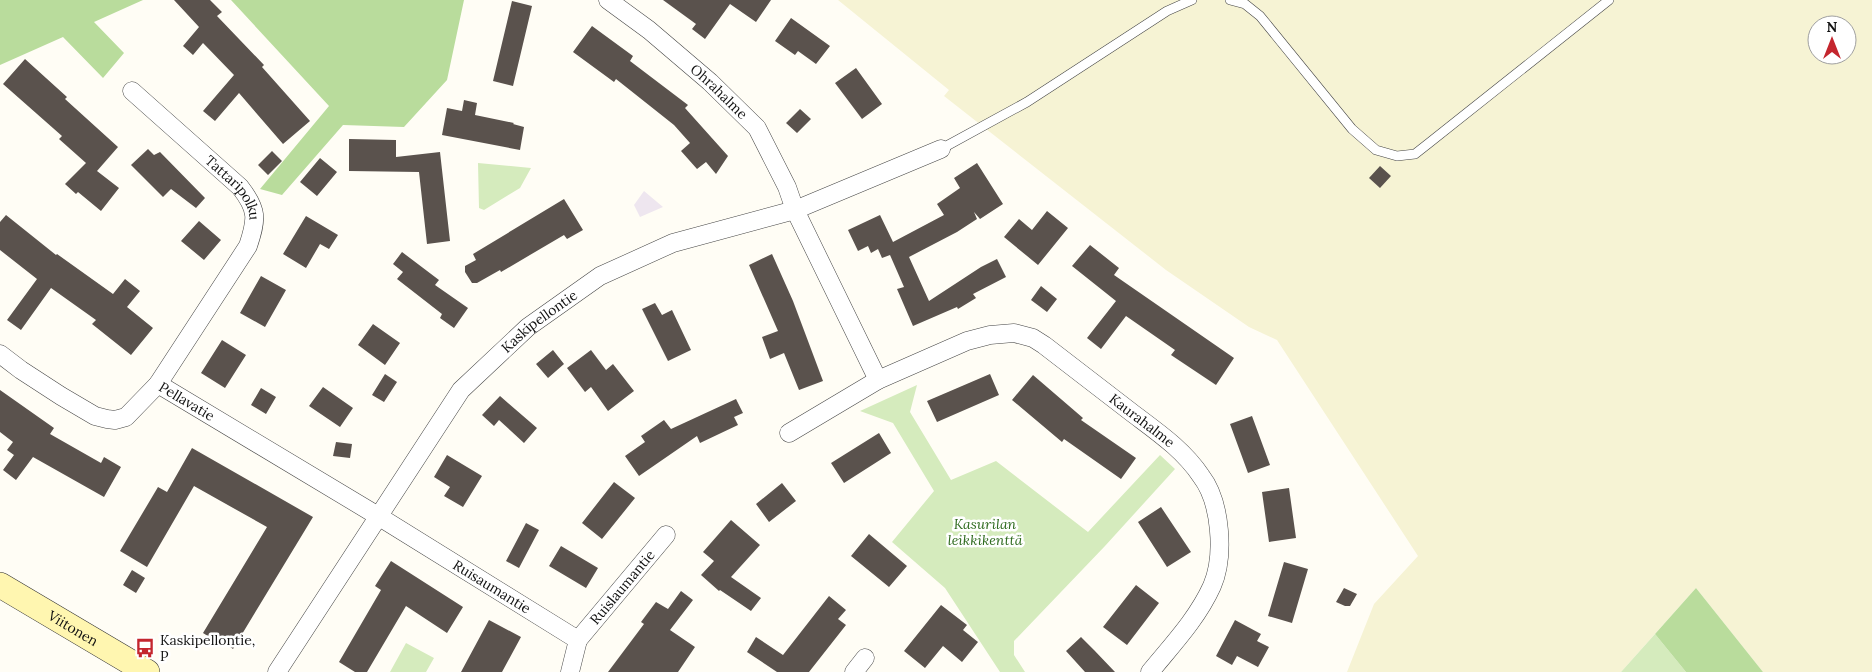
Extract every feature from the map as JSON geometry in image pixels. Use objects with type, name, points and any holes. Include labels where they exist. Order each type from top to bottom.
[{"type":"main road","name":"Viitonen","points":[[0,585],[147,672]]},
{"type":"street","name":"Ohrahalme","points":[[608,0],[649,30],[704,77],[757,128],[787,187],[794,210]]},
{"type":"street","name":"Tattaripolku","points":[[132,91],[240,187],[248,198],[255,214],[248,246],[158,384]]},
{"type":"street","name":"Kaskipellontie","points":[[277,672],[461,390],[528,327],[600,276],[673,243],[794,210],[941,150]]},
{"type":"street","points":[[794,210],[878,380]]},
{"type":"street","name":"Kaurahalme","points":[[789,432],[878,380],[967,341],[990,335],[1014,333],[1033,338],[1044,345],[1176,447],[1202,476],[1214,504],[1220,541],[1212,586],[1194,618],[1150,672]]},
{"type":"street","name":"Pellavatie","points":[[0,354],[21,370],[70,401],[95,416],[107,419],[115,420],[126,417],[158,384],[378,516]]},
{"type":"street","name":"Ruisaumantie","points":[[378,516],[578,640]]},
{"type":"street","name":"Ruislaumantie","points":[[578,640],[666,535]]},
{"type":"street","points":[[570,672],[578,640]]},
{"type":"street","points":[[854,672],[865,658]]},
{"type":"lane","points":[[941,150],[1027,102],[1167,11],[1192,0]]},
{"type":"lane","points":[[1230,0],[1246,2],[1260,16],[1352,129],[1376,150],[1397,156],[1415,154],[1430,143],[1609,0]]},
{"type":"shaded area","points":[[838,0],[1872,0],[1872,672],[1763,672],[1696,588],[1621,672],[1347,672],[1374,604],[1418,556],[1277,340],[1249,327],[1166,270],[944,96],[949,90]]},
{"type":"shaded area","points":[[644,191],[663,207],[640,217],[634,205]]},
{"type":"green space","points":[[0,0],[143,0],[94,22],[124,53],[103,78],[63,37],[0,65]]},
{"type":"green space","points":[[231,0],[464,0],[447,80],[404,127],[343,125],[282,195],[260,189],[329,106]]},
{"type":"green space","points":[[478,163],[531,168],[520,188],[484,210],[479,208]]},
{"type":"green space","name":"Kasurilan leikkikenttä","points":[[917,385],[910,412],[951,480],[996,461],[1088,532],[1160,455],[1175,469],[1105,546],[1014,641],[1014,655],[1025,672],[1000,672],[945,588],[892,542],[934,491],[893,423],[860,411]]},
{"type":"green space","points":[[1696,588],[1763,672],[1686,672],[1655,634]]},
{"type":"green space","points":[[1655,634],[1686,672],[1621,672]]},
{"type":"green space","points":[[406,643],[434,658],[426,672],[390,672]]},
{"type":"building","points":[[174,0],[210,0],[222,12],[217,16],[264,65],[262,67],[310,121],[283,144],[239,93],[215,121],[203,111],[234,75],[203,43],[193,55],[183,46],[199,27]]},
{"type":"building","points":[[663,0],[771,0],[756,22],[730,4],[705,39],[692,29],[696,24]]},
{"type":"building","points":[[512,1],[532,6],[513,86],[493,81]]},
{"type":"building","points":[[791,18],[830,46],[816,64],[798,51],[795,55],[775,41]]},
{"type":"building","points":[[592,26],[633,56],[630,61],[688,105],[685,108],[728,156],[716,174],[706,162],[697,169],[681,151],[690,143],[674,125],[616,79],[614,82],[573,52]]},
{"type":"building","points":[[25,59],[67,97],[65,99],[118,147],[97,171],[119,188],[101,211],[65,184],[86,163],[59,139],[62,136],[3,84]]},
{"type":"building","points":[[856,68],[882,104],[862,119],[835,83]]},
{"type":"building","points":[[464,100],[477,103],[475,115],[514,123],[524,127],[520,150],[442,135],[447,108],[462,111]]},
{"type":"building","points":[[800,109],[811,119],[797,133],[786,123]]},
{"type":"building","points":[[349,139],[396,140],[396,157],[440,152],[450,241],[427,244],[419,172],[349,171]]},
{"type":"building","points":[[148,149],[154,155],[160,152],[205,198],[196,208],[171,189],[163,197],[131,165]]},
{"type":"building","points":[[272,151],[282,161],[268,175],[258,165]]},
{"type":"building","points":[[320,158],[337,172],[317,196],[300,182]]},
{"type":"building","points":[[977,163],[1003,204],[980,219],[974,212],[977,219],[957,232],[909,257],[929,301],[981,267],[997,259],[1006,277],[973,294],[976,298],[958,309],[957,307],[913,326],[897,289],[904,287],[890,255],[882,258],[878,249],[871,253],[868,246],[858,251],[848,230],[880,215],[893,242],[944,215],[937,204],[960,188],[954,178]]},
{"type":"building","points":[[1380,166],[1391,176],[1380,188],[1369,178]]},
{"type":"building","points":[[564,199],[583,230],[567,239],[564,235],[501,272],[500,270],[477,283],[472,283],[465,272],[465,266],[476,260],[473,254]]},
{"type":"building","points":[[1047,211],[1068,228],[1038,265],[1004,237],[1019,219],[1032,230]]},
{"type":"building","points":[[6,215],[56,255],[113,294],[125,279],[140,291],[127,307],[153,328],[131,355],[92,324],[96,320],[51,288],[21,330],[7,320],[37,279],[0,250],[0,222]]},
{"type":"building","points":[[306,216],[338,235],[329,249],[320,244],[306,268],[283,254]]},
{"type":"building","points":[[199,221],[221,240],[204,260],[181,241]]},
{"type":"building","points":[[1090,245],[1119,268],[1114,275],[1234,358],[1216,385],[1171,355],[1175,350],[1126,316],[1101,349],[1087,338],[1116,301],[1072,266]]},
{"type":"building","points":[[402,252],[439,280],[435,285],[468,308],[454,328],[440,318],[442,314],[397,279],[403,272],[393,264]]},
{"type":"building","points":[[772,254],[793,301],[823,381],[799,390],[784,353],[770,359],[762,337],[778,331],[749,265]]},
{"type":"building","points":[[261,276],[286,290],[265,327],[240,313]]},
{"type":"building","points":[[1041,286],[1057,299],[1047,312],[1031,300]]},
{"type":"building","points":[[655,303],[662,315],[672,310],[691,350],[668,361],[642,309]]},
{"type":"building","points":[[373,324],[400,343],[385,365],[358,345]]},
{"type":"building","points":[[222,340],[246,355],[225,388],[201,373]]},
{"type":"building","points":[[553,350],[564,364],[548,378],[536,364]]},
{"type":"building","points":[[591,350],[606,370],[613,364],[634,391],[608,411],[591,387],[585,392],[567,368]]},
{"type":"building","points":[[385,374],[397,382],[384,402],[372,395]]},
{"type":"building","points":[[990,374],[999,395],[937,422],[927,401]]},
{"type":"building","points":[[1033,375],[1083,418],[1081,420],[1136,458],[1121,479],[1064,439],[1062,442],[1012,400]]},
{"type":"building","points":[[323,387],[353,408],[340,427],[309,406]]},
{"type":"building","points":[[261,388],[276,397],[266,414],[251,405]]},
{"type":"building","points":[[0,390],[54,428],[50,434],[101,463],[104,457],[121,467],[104,497],[33,457],[16,480],[3,470],[14,455],[7,450],[13,442],[0,432]]},
{"type":"building","points":[[500,396],[537,428],[524,443],[499,420],[494,426],[482,415]]},
{"type":"building","points":[[736,399],[743,413],[734,417],[738,425],[700,443],[697,436],[639,476],[625,456],[645,442],[641,436],[664,420],[671,429]]},
{"type":"building","points":[[1252,416],[1270,465],[1248,473],[1230,424]]},
{"type":"building","points":[[879,433],[891,453],[844,483],[831,463]]},
{"type":"building","points":[[336,442],[352,444],[350,458],[333,456]]},
{"type":"building","points":[[192,448],[313,517],[233,649],[221,640],[219,643],[203,633],[267,527],[194,486],[147,567],[120,551],[158,487],[167,492]]},
{"type":"building","points":[[447,455],[482,476],[463,507],[444,496],[450,487],[434,477]]},
{"type":"building","points":[[614,482],[635,498],[602,539],[582,523]]},
{"type":"building","points":[[782,483],[796,501],[769,522],[756,504]]},
{"type":"building","points":[[1289,488],[1296,538],[1269,542],[1262,492]]},
{"type":"building","points":[[1161,507],[1191,552],[1167,567],[1138,522]]},
{"type":"building","points":[[731,520],[760,545],[731,577],[761,598],[751,611],[719,591],[701,575],[714,561],[703,552]]},
{"type":"building","points":[[526,523],[539,530],[519,568],[506,561]]},
{"type":"building","points":[[869,534],[907,566],[889,587],[851,556]]},
{"type":"building","points":[[561,546],[598,568],[586,588],[549,566]]},
{"type":"building","points":[[391,561],[463,607],[447,633],[406,606],[367,672],[355,672],[339,662],[381,590],[375,586]]},
{"type":"building","points":[[1284,562],[1308,569],[1292,623],[1268,616]]},
{"type":"building","points":[[132,570],[145,578],[136,593],[123,585]]},
{"type":"building","points":[[1136,585],[1159,603],[1127,645],[1103,627]]},
{"type":"building","points":[[1344,588],[1357,594],[1350,606],[1336,602]]},
{"type":"building","points":[[681,591],[693,600],[670,630],[695,647],[678,672],[608,672],[644,624],[641,622],[656,602],[668,609]]},
{"type":"building","points":[[829,596],[846,610],[838,619],[846,625],[809,672],[777,672],[747,652],[756,637],[783,655]]},
{"type":"building","points":[[941,605],[967,625],[963,630],[978,642],[962,662],[943,646],[925,668],[904,651]]},
{"type":"building","points":[[489,620],[521,637],[502,672],[461,672]]},
{"type":"building","points":[[1235,620],[1261,634],[1257,641],[1269,647],[1258,667],[1237,656],[1232,665],[1216,656]]},
{"type":"building","points":[[1081,637],[1115,672],[1085,672],[1066,651]]},
{"type":"place","name":"Kaskipellontie, P","points":[[145,648]]}]
